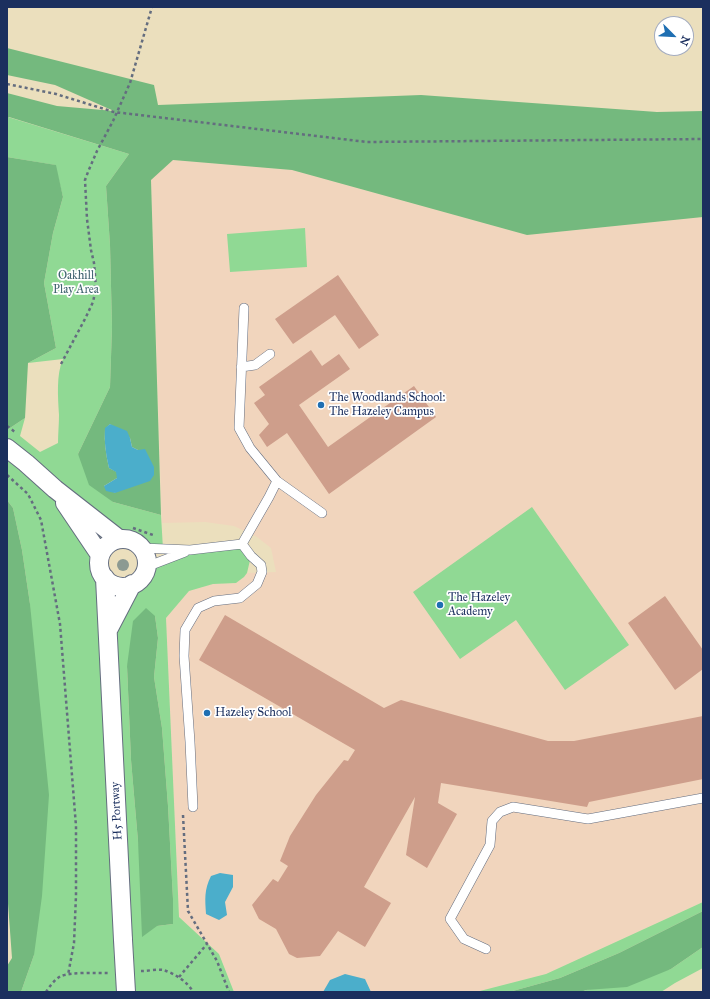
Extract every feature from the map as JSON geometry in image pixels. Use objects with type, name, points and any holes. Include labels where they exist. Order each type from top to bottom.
[{"type":"street","points":[[7,448],[55,490],[124,533],[126,539],[132,540],[138,544],[148,542],[145,554],[147,561],[146,567],[144,574],[137,582],[125,586],[118,586],[105,578]]},
{"type":"street","points":[[55,490],[100,555],[108,544],[124,533]]},
{"type":"street","name":"H5 Portway","points":[[100,555],[99,563],[105,578],[126,992]]},
{"type":"street","points":[[108,630],[132,584]]},
{"type":"lane","points":[[244,308],[239,428],[250,448],[277,481],[322,513]]},
{"type":"lane","points":[[241,367],[255,365],[270,354]]},
{"type":"lane","points":[[242,544],[277,481]]},
{"type":"lane","points":[[148,542],[190,550]]},
{"type":"lane","points":[[146,567],[190,550],[242,544]]},
{"type":"lane","points":[[193,807],[184,656],[185,630],[198,608],[214,601],[240,598],[257,584],[262,572],[260,565],[242,544]]},
{"type":"lane","points":[[486,949],[464,939],[450,919],[490,845],[492,822],[500,812],[513,807],[588,819],[703,798]]},
{"type":"path","points":[[61,364],[86,317],[96,288],[94,263],[87,219],[85,180],[130,83],[152,7]]},
{"type":"path","points":[[7,84],[56,94],[116,112],[367,142],[703,139]]},
{"type":"path","points":[[7,475],[28,494],[41,520],[60,624],[76,826],[74,943],[68,975],[60,977],[49,987],[46,992]]},
{"type":"path","points":[[124,533],[148,542]]},
{"type":"path","points":[[179,977],[207,944]]},
{"type":"shaded area","name":"The Hazeley Academy","points":[[173,160],[292,170],[527,235],[703,217],[703,902],[546,974],[476,992],[234,992],[219,954],[179,917],[166,618],[189,591],[213,584],[236,583],[247,573],[276,572],[271,548],[257,537],[234,526],[205,522],[162,523],[151,179]]},
{"type":"green space","points":[[7,48],[154,85],[158,105],[421,95],[657,112],[703,111],[703,217],[527,235],[292,170],[173,160],[151,180],[161,515],[113,502],[89,485],[78,454],[110,387],[112,327],[110,245],[106,186],[129,154],[9,117],[7,118],[7,93],[57,106],[114,111],[55,85],[7,75]],"holes":[[[110,424],[130,438],[132,447],[138,450],[115,493],[104,486],[117,478],[117,472],[109,468],[105,429]]]},
{"type":"green space","name":"Oakhill Play Area","points":[[8,117],[129,154],[106,186],[110,245],[112,327],[110,387],[78,454],[113,502],[161,515],[163,549],[142,548],[135,542],[126,539],[57,491],[99,563],[108,629],[132,584],[141,578],[146,567],[190,550],[242,544],[251,556],[247,573],[236,583],[213,584],[189,591],[166,618],[179,917],[219,954],[234,992],[21,992],[34,955],[30,604],[22,550],[13,508],[7,500],[7,426],[10,428],[25,418],[20,436],[40,452],[58,443],[58,379],[63,359],[28,363],[56,348],[44,283],[53,233],[63,197],[55,165],[7,157]],"holes":[[[155,616],[158,638],[154,677],[162,728],[168,806],[173,924],[157,926],[138,841],[131,760],[127,666]]]},
{"type":"green space","points":[[7,157],[56,165],[63,197],[53,233],[44,283],[56,348],[28,363],[25,418],[10,428],[7,426]]},
{"type":"green space","points":[[305,228],[307,267],[230,272],[227,234]]},
{"type":"green space","points":[[7,500],[13,508],[22,550],[30,604],[49,795],[42,896],[34,955],[21,992],[7,992],[7,966],[12,958],[7,890]]},
{"type":"green space","points":[[532,507],[629,645],[565,690],[516,620],[460,659],[413,592]]},
{"type":"green space","points":[[146,608],[155,616],[158,638],[154,677],[162,728],[168,806],[173,924],[157,926],[142,937],[138,841],[131,760],[127,666],[133,621]]},
{"type":"green space","points":[[703,902],[703,911],[619,953],[560,978],[509,992],[476,992],[546,974]]},
{"type":"green space","points":[[703,911],[703,947],[671,969],[627,987],[586,990],[581,992],[509,992],[560,978],[619,953]]},
{"type":"green space","points":[[703,947],[703,968],[661,992],[581,992],[671,969]]},
{"type":"water","points":[[110,424],[127,431],[132,447],[138,450],[145,449],[154,467],[154,475],[150,481],[115,493],[106,491],[104,486],[117,478],[116,472],[109,468],[106,448],[105,428]]},
{"type":"water","points":[[220,873],[233,875],[233,887],[225,902],[227,915],[219,920],[206,914],[205,899],[207,886],[211,876]]},
{"type":"water","points":[[345,974],[365,979],[371,992],[323,992],[330,980]]},
{"type":"building","points":[[338,275],[379,335],[359,349],[335,315],[293,344],[275,319]]},
{"type":"building","points":[[311,350],[322,366],[339,354],[350,369],[299,405],[328,447],[414,386],[436,417],[329,494],[287,433],[267,447],[259,435],[269,424],[254,403],[265,395],[259,387]]},
{"type":"building","points":[[665,596],[703,650],[703,669],[675,690],[628,623]]},
{"type":"building","points":[[225,615],[384,708],[401,700],[548,741],[574,741],[703,716],[703,779],[589,802],[587,807],[441,783],[438,803],[457,814],[427,868],[406,855],[415,797],[364,887],[391,903],[365,947],[338,931],[320,956],[297,958],[289,954],[276,929],[259,919],[252,905],[273,879],[278,882],[288,866],[280,861],[290,836],[316,795],[344,760],[348,761],[355,750],[199,660]]},
{"type":"place","name":"The Woodlands School: The Hazeley Campus","points":[[321,405]]},
{"type":"place","name":"The Hazeley Academy","points":[[440,605]]},
{"type":"place","name":"Hazeley School","points":[[207,713]]}]
